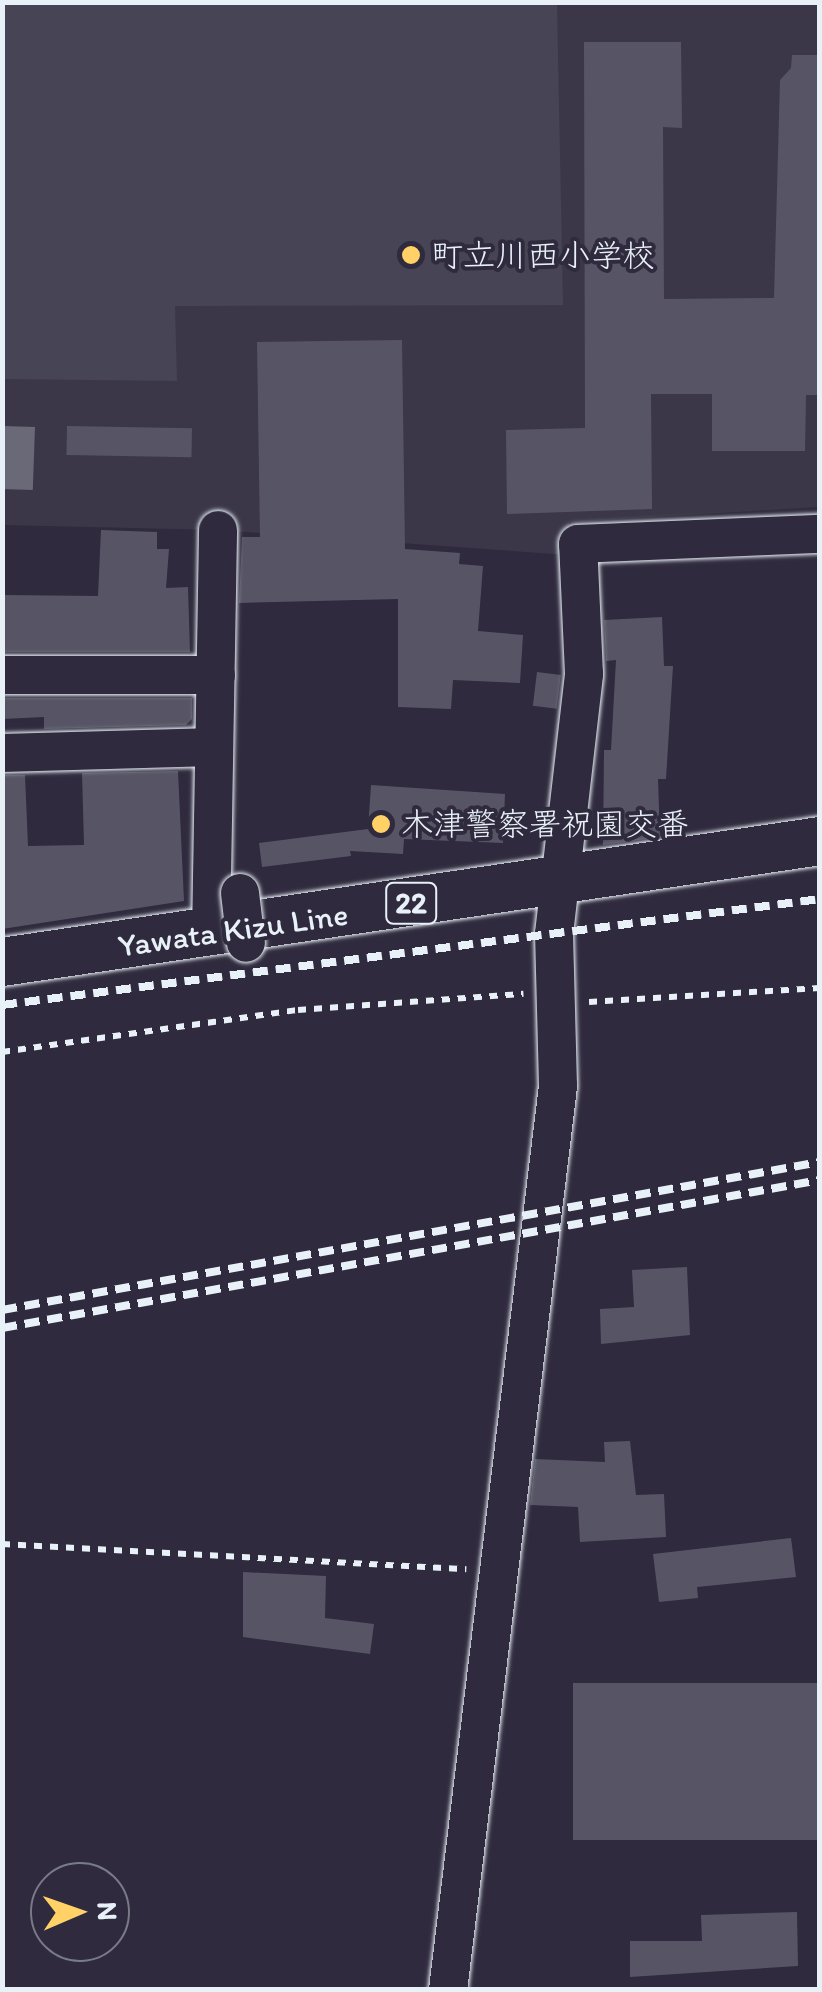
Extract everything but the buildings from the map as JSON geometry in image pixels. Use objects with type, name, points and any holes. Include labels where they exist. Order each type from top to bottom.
[{"type":"main road","name":"Yawata Kizu Line","points":[[2,962],[228,939],[560,875],[820,841]]},
{"type":"street","points":[[218,530],[214,747],[228,939]]},
{"type":"street","points":[[448,1990],[558,1086],[560,875],[584,674],[578,544],[820,534]]},
{"type":"street","points":[[2,674],[216,675]]},
{"type":"street","points":[[2,753],[214,747]]},
{"type":"street","points":[[228,939],[240,892]]},
{"type":"path","points":[[2,1052],[412,998],[556,998],[583,1002],[820,988]]},
{"type":"path","points":[[2,1544],[442,1570],[497,1567]]},
{"type":"shaded area","points":[[3,2],[557,4],[563,305],[175,306],[177,381],[3,379]]},
{"type":"shaded area","name":"町立川西小学校","points":[[3,3],[819,3],[819,507],[569,522],[568,555],[218,530],[3,525]]},
{"type":"water","points":[[3,426],[35,427],[33,490],[2,489]]},
{"type":"railway","points":[[2,1005],[820,899]]},
{"type":"railway","points":[[2,1310],[820,1162]]},
{"type":"railway","points":[[2,1328],[820,1180]]},
{"type":"place","name":"町立川西小学校","points":[[411,255]]},
{"type":"place","name":"木津警察署祝園交番","points":[[381,824]]}]
